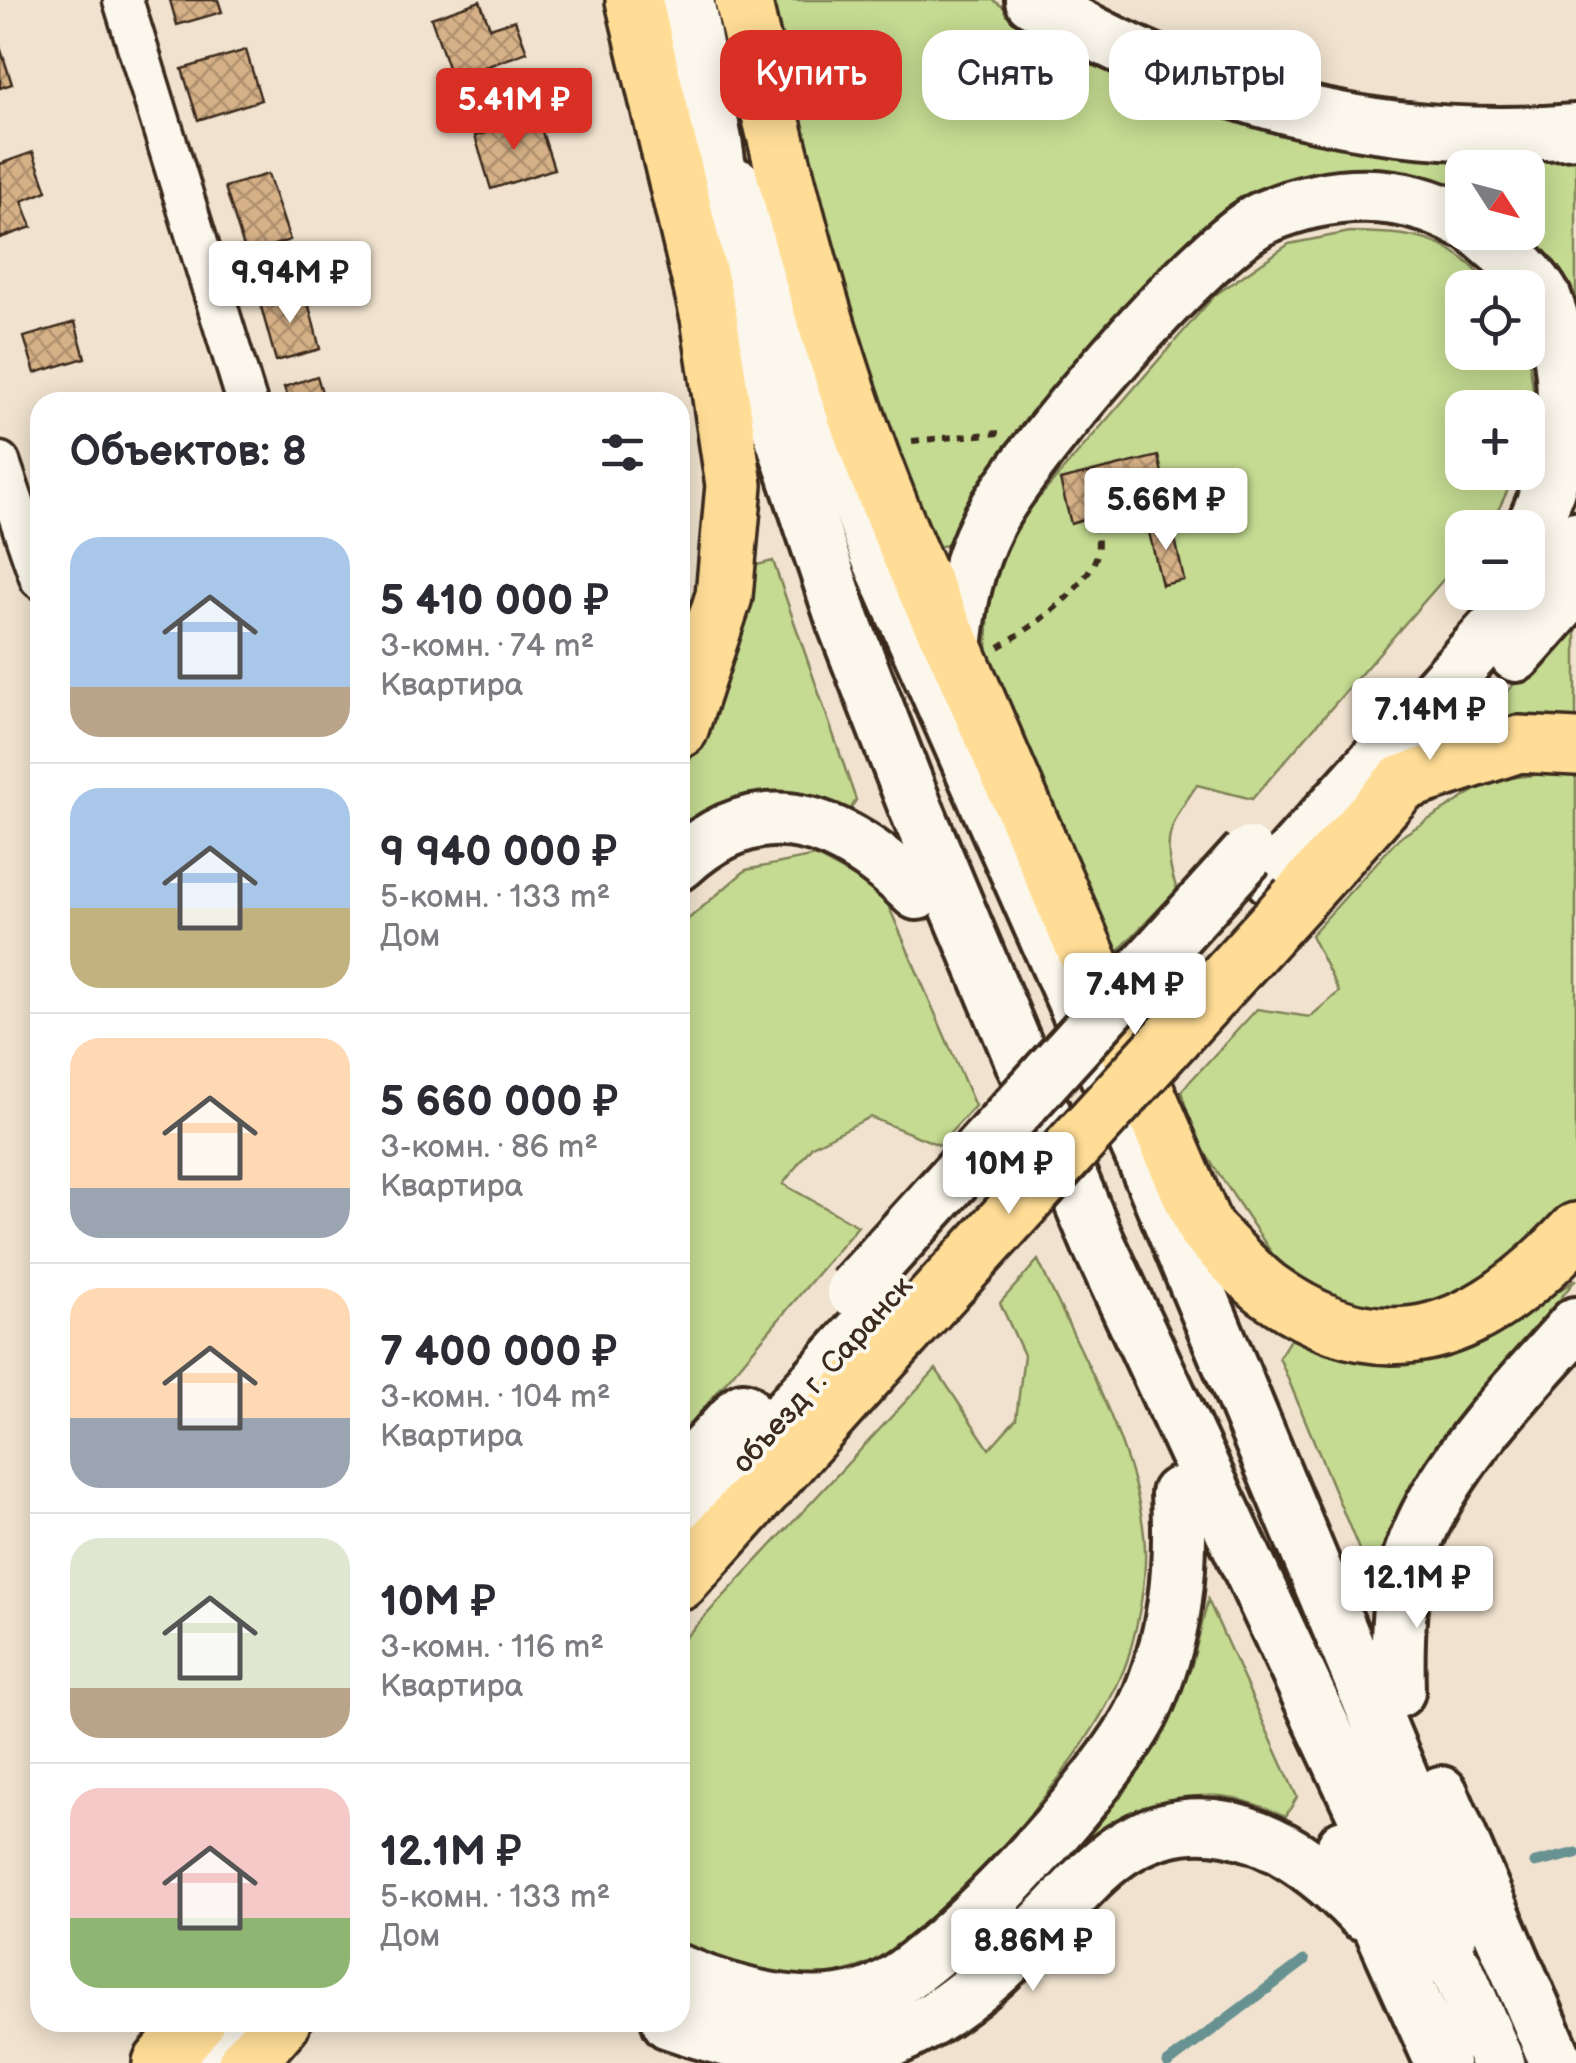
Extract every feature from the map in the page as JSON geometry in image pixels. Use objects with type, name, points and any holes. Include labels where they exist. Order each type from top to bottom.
[{"type":"main road","points":[[634,0],[709,317],[734,485],[724,596],[690,699]]},
{"type":"main road","points":[[686,0],[715,140],[734,273],[772,407],[844,623],[915,806],[1099,1244],[1360,1806],[1386,1859],[1458,1971],[1498,2063]]},
{"type":"main road","points":[[743,0],[787,191],[871,448],[919,580],[959,659],[1206,1230],[1556,2063]]},
{"type":"main road","points":[[1032,0],[1100,39],[1179,73],[1310,116],[1454,135],[1576,131]]},
{"type":"main road","points":[[715,140],[774,262],[876,552],[1152,1178],[1425,1834],[1458,1971]]},
{"type":"main road","points":[[959,659],[969,565],[989,521],[1046,443],[1169,298],[1210,257],[1262,218],[1326,198],[1380,194],[1432,204],[1445,211]]},
{"type":"main road","points":[[1502,250],[1544,297],[1563,354],[1568,424],[1552,489],[1541,510]]},
{"type":"main road","points":[[709,317],[858,740],[989,1070],[1178,1494],[1442,2063]]},
{"type":"main road","points":[[1545,527],[1576,492]]},
{"type":"main road","points":[[1545,572],[1576,538]]},
{"type":"main road","points":[[1272,877],[1402,783],[1576,588]]},
{"type":"main road","points":[[1272,877],[1472,610]]},
{"type":"main road","points":[[690,1568],[879,1310],[1511,610]]},
{"type":"main road","points":[[1402,783],[1519,744],[1576,747]]},
{"type":"main road","points":[[690,855],[731,827],[764,820],[803,823],[841,832],[880,858],[917,893]]},
{"type":"main road","points":[[1206,1230],[1266,1288],[1317,1319],[1370,1334],[1418,1336],[1469,1321],[1532,1279],[1576,1232]]},
{"type":"main road","points":[[690,1469],[879,1310]]},
{"type":"main road","name":"объезд г. Саранск","points":[[690,1521],[879,1310]]},
{"type":"main road","points":[[1398,1691],[1396,1635],[1404,1581],[1418,1537],[1450,1479],[1484,1431],[1576,1324]]},
{"type":"main road","points":[[690,1975],[757,1996],[814,2004],[867,1996],[920,1964],[1003,1885],[1103,1771],[1143,1711],[1170,1634],[1182,1564],[1178,1494]]},
{"type":"main road","points":[[690,2028],[770,2052],[819,2056],[875,2046],[942,2016],[1006,1963],[1128,1846],[1166,1831],[1209,1825],[1250,1832],[1300,1856],[1326,1876],[1388,1941]]},
{"type":"main road","points":[[161,2063],[187,2032]]},
{"type":"main road","points":[[201,2063],[229,2032]]},
{"type":"main road","points":[[246,2063],[273,2032]]},
{"type":"street","points":[[124,0],[244,392]]},
{"type":"street","points":[[0,462],[30,550]]},
{"type":"path","points":[[871,448],[992,432],[1046,443]]},
{"type":"path","points":[[959,659],[1028,629],[1070,591],[1096,558],[1098,519]]},
{"type":"green space","points":[[763,0],[993,0],[1036,30],[922,30],[922,120],[1089,120],[1089,65],[1109,72],[1109,120],[1236,120],[1376,150],[1445,150],[1445,188],[1408,174],[1337,169],[1262,191],[1020,436],[949,545],[933,547],[836,287],[794,120],[902,120],[902,30],[771,30]]},
{"type":"green space","points":[[1545,151],[1576,151],[1576,321],[1563,285],[1535,250],[1545,250]]},
{"type":"green space","points":[[1350,232],[1411,236],[1444,247],[1476,270],[1445,270],[1445,370],[1531,370],[1533,390],[1445,390],[1445,490],[1508,490],[1498,510],[1445,510],[1445,578],[1252,799],[1197,785],[1170,834],[1169,859],[1177,890],[1110,959],[1004,719],[987,652],[989,601],[1012,529],[1215,295],[1289,244]]},
{"type":"green space","points":[[773,561],[856,800],[850,810],[801,798],[762,796],[724,807],[690,825],[690,760],[720,698],[745,620],[753,566]]},
{"type":"green space","points":[[1576,616],[1576,722],[1555,717],[1502,721],[1496,704]]},
{"type":"green space","points":[[1576,770],[1576,1200],[1524,1256],[1440,1312],[1351,1305],[1281,1267],[1195,1138],[1181,1091],[1257,1009],[1310,1017],[1339,992],[1311,935],[1399,838],[1492,780]]},
{"type":"green space","points":[[815,856],[883,893],[975,1106],[939,1145],[870,1117],[812,1146],[783,1184],[858,1226],[690,1424],[690,918],[746,870]]},
{"type":"green space","points":[[1038,1260],[1108,1409],[1135,1488],[1143,1527],[1143,1587],[1127,1661],[1111,1698],[1057,1781],[1023,1823],[950,1900],[883,1956],[839,1973],[793,1977],[755,1970],[690,1947],[690,1632],[936,1369],[989,1449],[1016,1419],[1024,1355],[1000,1303]]},
{"type":"green space","points":[[1576,1279],[1512,1359],[1386,1561],[1365,1564],[1279,1357],[1291,1338],[1374,1358],[1442,1353],[1505,1326]]},
{"type":"green space","points":[[1208,1600],[1297,1797],[1286,1816],[1214,1795],[1174,1801],[1135,1816],[1083,1848],[1084,1836],[1161,1733],[1191,1668]]},
{"type":"building","points":[[170,0],[218,0],[222,12],[177,25]]},
{"type":"building","points":[[480,1],[490,28],[515,20],[527,52],[452,79],[431,18]]},
{"type":"building","points":[[0,47],[12,84],[0,88]]},
{"type":"building","points":[[246,50],[261,100],[198,120],[182,69]]},
{"type":"building","points":[[537,116],[554,169],[491,189],[475,136]]},
{"type":"building","points":[[33,152],[47,191],[22,201],[32,227],[0,238],[0,164]]},
{"type":"building","points":[[268,174],[290,240],[246,254],[225,187]]},
{"type":"building","points":[[305,290],[320,349],[276,361],[260,303]]},
{"type":"building","points":[[75,322],[85,358],[35,373],[24,337]]},
{"type":"building","points":[[317,376],[322,392],[286,392],[284,387]]},
{"type":"building","points":[[1158,456],[1167,494],[1071,524],[1060,480]]},
{"type":"building","points":[[1171,520],[1184,580],[1162,585],[1148,528]]},
{"type":"waterway","points":[[1535,1863],[1576,1853]]},
{"type":"waterway","points":[[1168,2063],[1304,1961]]}]
